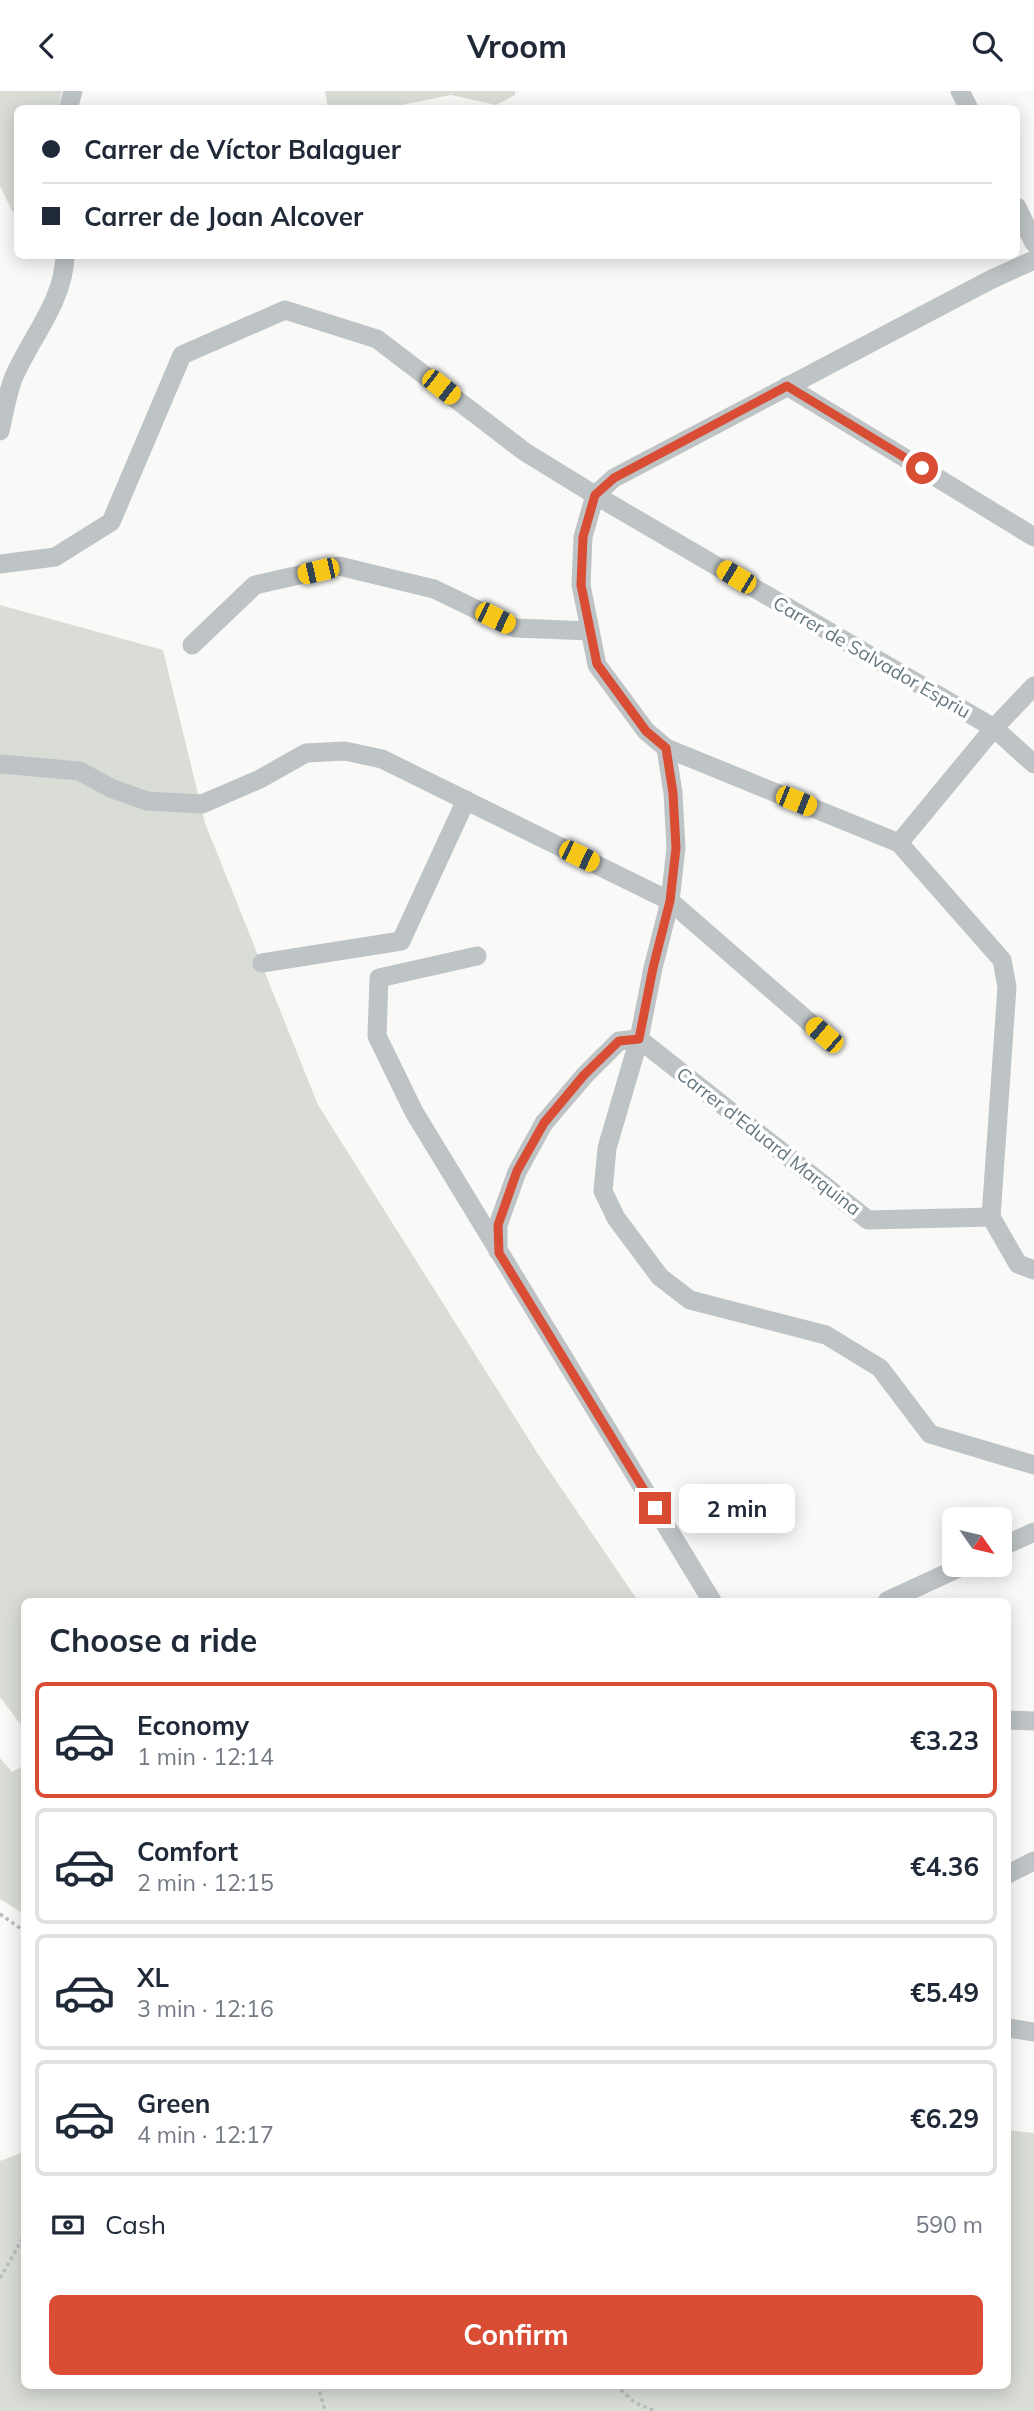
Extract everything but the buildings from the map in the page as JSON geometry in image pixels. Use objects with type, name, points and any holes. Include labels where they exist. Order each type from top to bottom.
[{"type":"street","points":[[1020,213],[1034,243]]},
{"type":"street","points":[[0,431],[12,381],[54,301],[65,259]]},
{"type":"street","points":[[1034,260],[990,280],[614,478],[595,495],[583,537],[581,585],[597,664],[646,731],[666,748],[900,843],[1002,960],[1007,987],[991,1217],[1018,1264],[1034,1271]]},
{"type":"street","name":"Carrer de Salvador Espriu","points":[[0,564],[55,557],[111,522],[182,355],[285,310],[377,339],[525,452],[994,728],[1034,764]]},
{"type":"street","points":[[787,386],[1034,537]]},
{"type":"street","points":[[192,645],[255,585],[339,566],[434,589],[515,628],[590,631]]},
{"type":"street","points":[[900,843],[994,728],[1034,685]]},
{"type":"street","points":[[666,748],[673,793],[676,848],[670,901],[639,1039],[607,1148],[603,1191],[616,1218],[660,1277],[690,1300],[826,1335],[880,1368],[930,1434],[1034,1465]]},
{"type":"street","points":[[0,764],[79,771],[113,789],[147,801],[202,804],[260,779],[306,753],[345,751],[382,759],[670,901],[824,1035]]},
{"type":"street","points":[[262,963],[401,941],[466,800]]},
{"type":"street","points":[[477,956],[379,978],[377,1036],[414,1112],[710,1598]]},
{"type":"street","points":[[499,1253],[498,1225],[517,1171],[544,1123],[584,1075],[619,1041],[639,1039]]},
{"type":"street","name":"Carrer d'Eduard Marquina","points":[[639,1039],[868,1220],[991,1217]]},
{"type":"street","points":[[1012,1542],[1034,1532]]},
{"type":"street","points":[[894,1598],[942,1576]]},
{"type":"street","points":[[1011,1720],[1034,1721]]},
{"type":"street","points":[[1011,1872],[1034,1861]]},
{"type":"street","points":[[1011,2028],[1034,2032]]},
{"type":"path","points":[[0,1915],[21,1929]]},
{"type":"path","points":[[0,2278],[21,2242]]},
{"type":"path","points":[[319,2389],[325,2411]]},
{"type":"path","points":[[620,2389],[635,2402],[655,2411]]},
{"type":"shaded area","points":[[0,91],[62,91],[59,105],[14,105],[14,213],[0,186]]},
{"type":"shaded area","points":[[325,91],[515,91],[515,95],[496,105],[451,95],[401,105],[327,105]]},
{"type":"shaded area","points":[[0,605],[163,650],[205,823],[318,1105],[538,1454],[636,1598],[21,1598],[21,1725],[0,1697]]},
{"type":"shaded area","points":[[0,1758],[12,1772],[21,1767],[21,1912],[0,1899]]},
{"type":"shaded area","points":[[1011,2130],[1034,2133],[1034,2411],[0,2411],[0,2161],[21,2153],[21,2389],[1011,2389]]},
{"type":"route","points":[[655,1508],[499,1253],[498,1225],[517,1171],[544,1123],[584,1075],[619,1041],[639,1039],[670,901],[676,848],[673,793],[666,748],[646,731],[597,664],[581,585],[583,537],[595,495],[614,478],[787,386],[922,468]]}]
